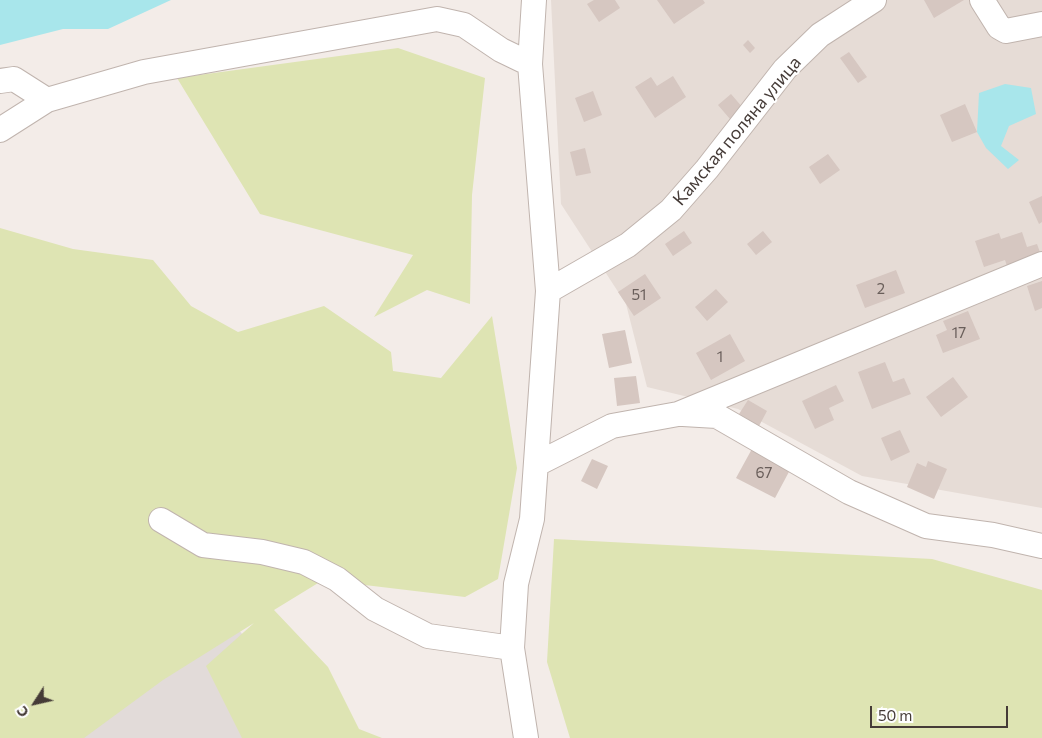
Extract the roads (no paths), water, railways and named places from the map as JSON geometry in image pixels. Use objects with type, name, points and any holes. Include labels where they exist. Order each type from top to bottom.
[{"type":"street","points":[[526,738],[512,648],[516,584],[532,519],[548,291],[530,64],[534,0]]},
{"type":"street","points":[[982,0],[999,27],[1006,31],[1042,24]]},
{"type":"street","name":"Камская поляна улица","points":[[548,291],[628,245],[671,210],[707,169],[785,69],[820,35],[858,4]]},
{"type":"street","points":[[0,130],[47,100],[144,72],[437,19],[464,25],[501,50],[530,64]]},
{"type":"street","points":[[0,81],[14,79],[47,100]]},
{"type":"street","points":[[537,464],[612,426],[678,414],[1042,264]]},
{"type":"street","points":[[678,414],[717,416],[849,492],[926,526],[993,535],[1042,546]]},
{"type":"street","points":[[161,520],[203,545],[262,552],[304,562],[337,579],[375,609],[428,636],[512,648]]},
{"type":"water","points":[[0,0],[171,0],[108,29],[63,29],[0,45]]},
{"type":"water","points":[[1005,84],[1031,88],[1036,114],[1009,126],[1001,146],[1019,160],[1008,169],[986,148],[977,132],[979,93]]}]
